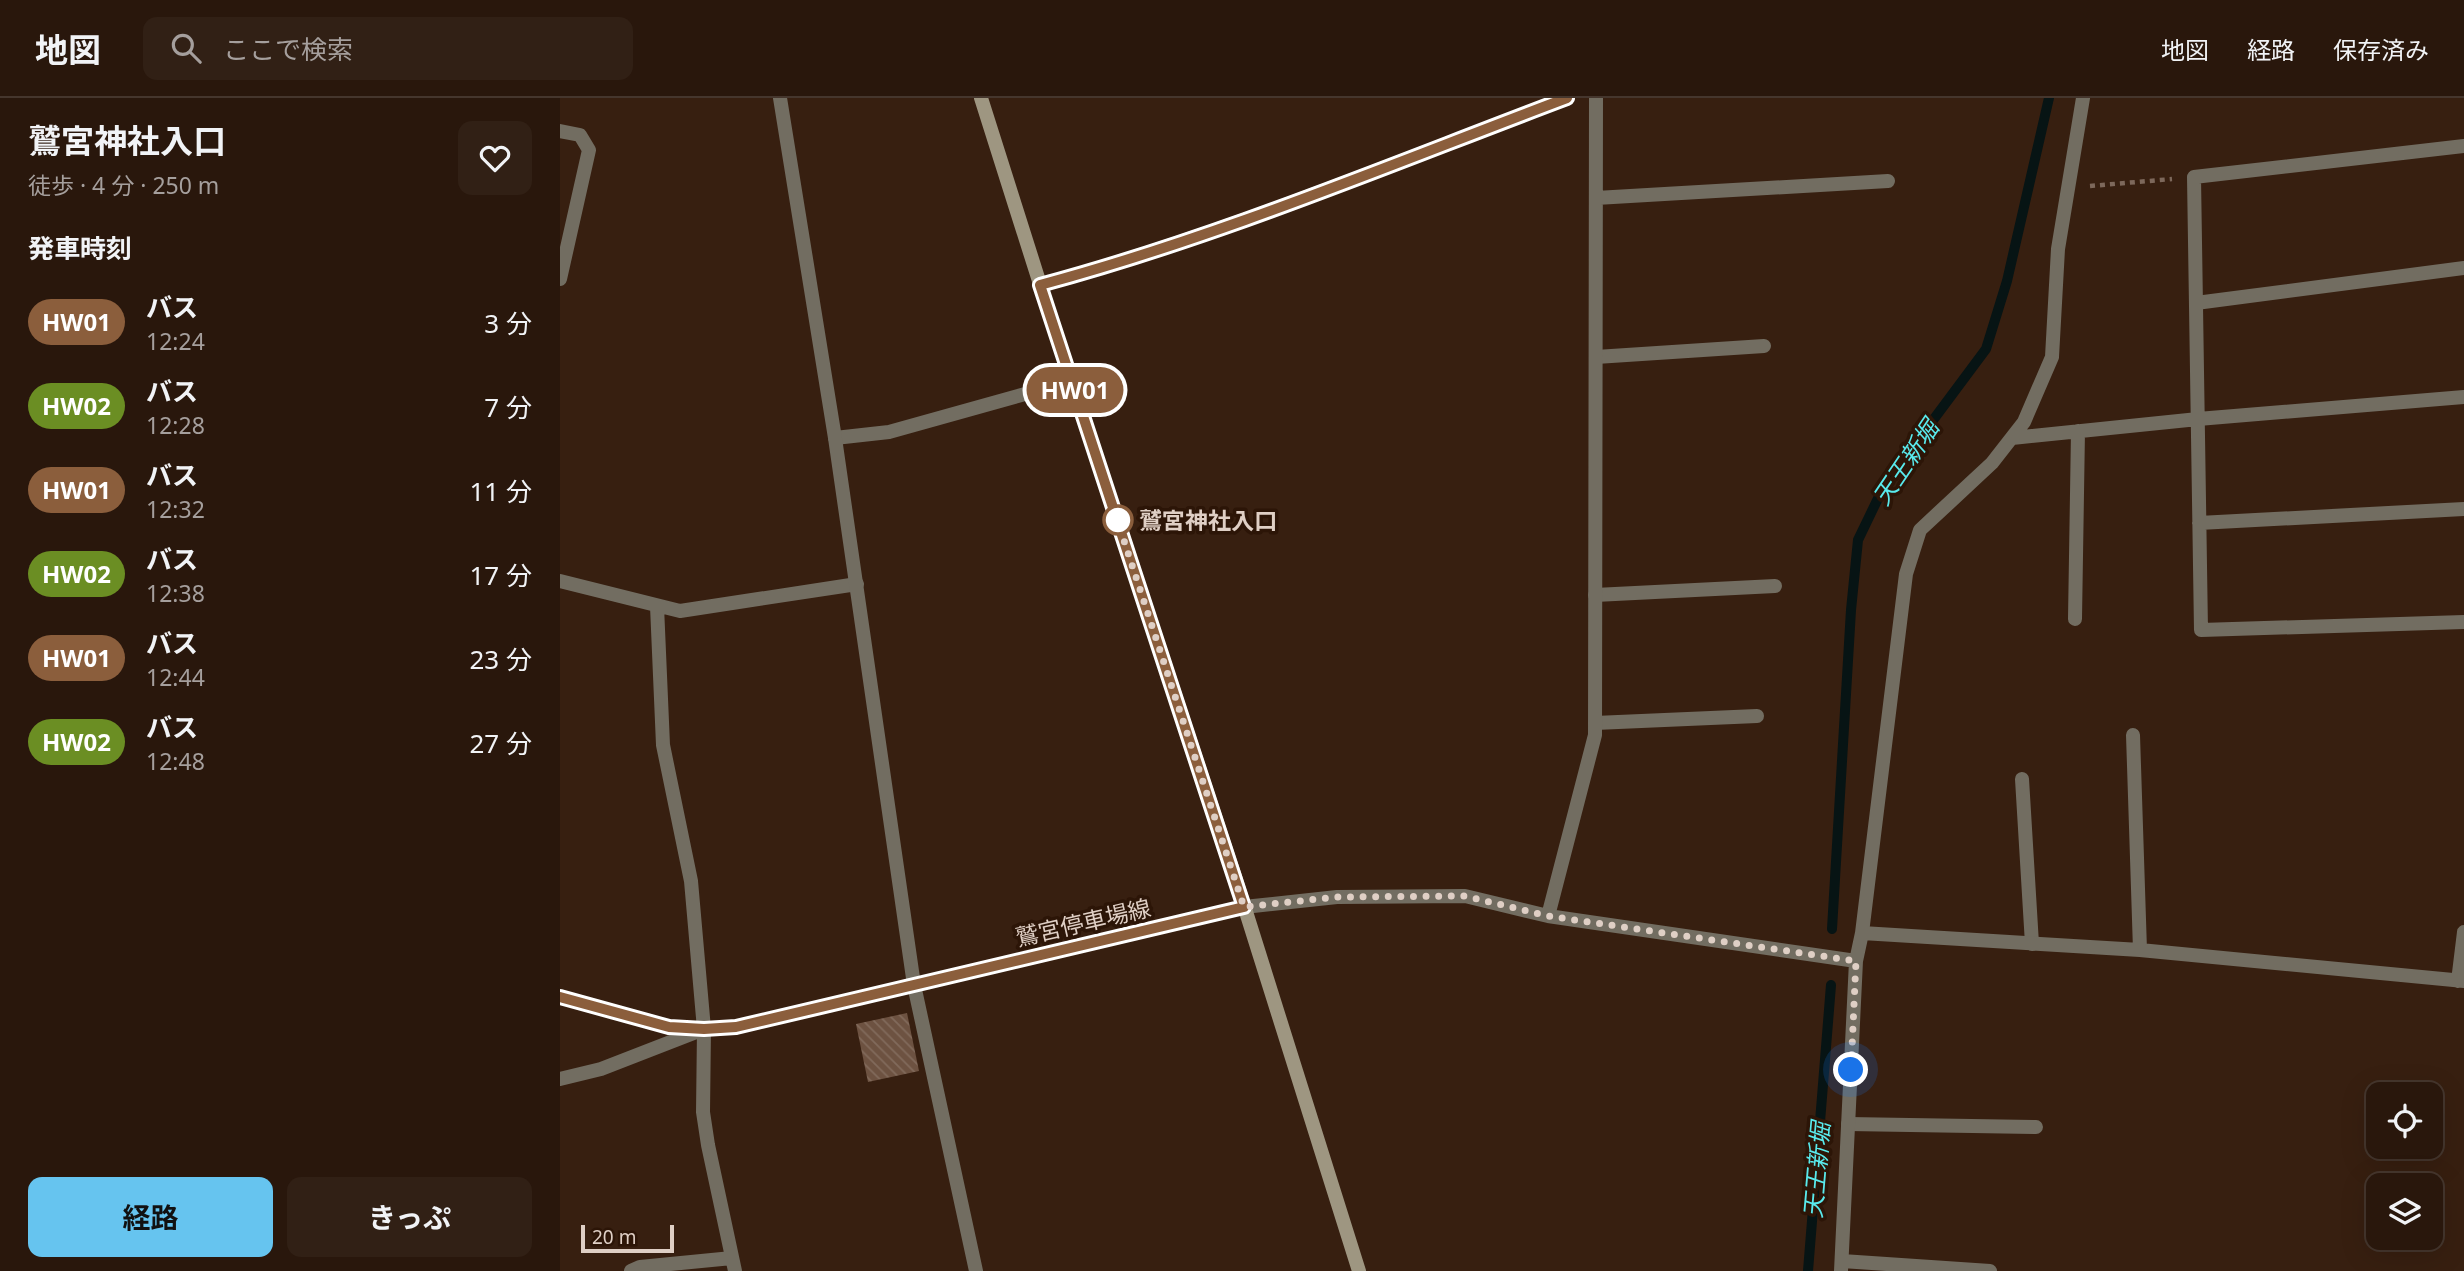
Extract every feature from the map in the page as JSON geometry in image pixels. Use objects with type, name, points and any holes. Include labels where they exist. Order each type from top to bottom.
[{"type":"street","points":[[780,98],[835,438],[914,985],[976,1271]]},
{"type":"street","points":[[981,98],[1244,907],[1359,1271]]},
{"type":"street","points":[[1040,285],[1116,264],[1239,221],[1567,98]]},
{"type":"street","points":[[1548,916],[1595,735],[1596,98]]},
{"type":"street","points":[[1990,1271],[1841,1266],[1856,961],[1862,933],[1906,574],[1920,530],[1992,463],[2024,422],[2052,357],[2058,248],[2083,98]]},
{"type":"street","points":[[560,131],[580,135],[589,150],[560,279]]},
{"type":"street","points":[[2464,146],[2194,177],[2201,630],[2464,622]]},
{"type":"street","points":[[1595,198],[1888,181]]},
{"type":"street","points":[[2196,303],[2464,268]]},
{"type":"street","points":[[1595,356],[1764,346]]},
{"type":"street","points":[[835,438],[889,432],[1072,382]]},
{"type":"street","points":[[2012,438],[2197,419],[2464,397]]},
{"type":"street","points":[[2075,619],[2078,431]]},
{"type":"street","points":[[2199,523],[2464,509]]},
{"type":"street","points":[[560,581],[680,611],[857,584]]},
{"type":"street","points":[[1595,595],[1775,586]]},
{"type":"street","points":[[631,1271],[640,1267],[734,1265],[703,1112],[704,1029],[691,881],[663,745],[657,606]]},
{"type":"street","points":[[1595,723],[1757,716]]},
{"type":"street","points":[[2133,735],[2140,950]]},
{"type":"street","points":[[2022,779],[2032,944]]},
{"type":"street","points":[[1244,907],[1336,897],[1465,896],[1548,916],[1856,961]]},
{"type":"street","name":"鷲宮停車場線","points":[[560,997],[669,1027],[736,1027],[1244,907]]},
{"type":"street","points":[[1862,933],[2140,950],[2461,981],[2464,932]]},
{"type":"street","points":[[560,1079],[601,1069],[704,1029]]},
{"type":"street","points":[[1848,1124],[2036,1127]]},
{"type":"path","points":[[2068,188],[2194,177]]},
{"type":"building","points":[[907,1013],[919,1071],[868,1082],[856,1024]]},
{"type":"waterway","name":"天王新堀","points":[[1832,929],[1851,610],[1858,540],[1884,486],[1986,349],[2007,281],[2049,98]]},
{"type":"waterway","name":"天王新堀","points":[[1808,1271],[1831,985]]},
{"type":"bus line","name":"HW01","points":[[560,997],[669,1027],[736,1027],[1244,907],[1040,285],[1116,264],[1239,221],[1567,98]]},
{"type":"place","name":"鷲宮神社入口","points":[[1118,520]]},
{"type":"route","points":[[1118,520],[1115,513],[1244,907],[1336,897],[1465,896],[1548,916],[1856,961],[1851,1070]]}]
